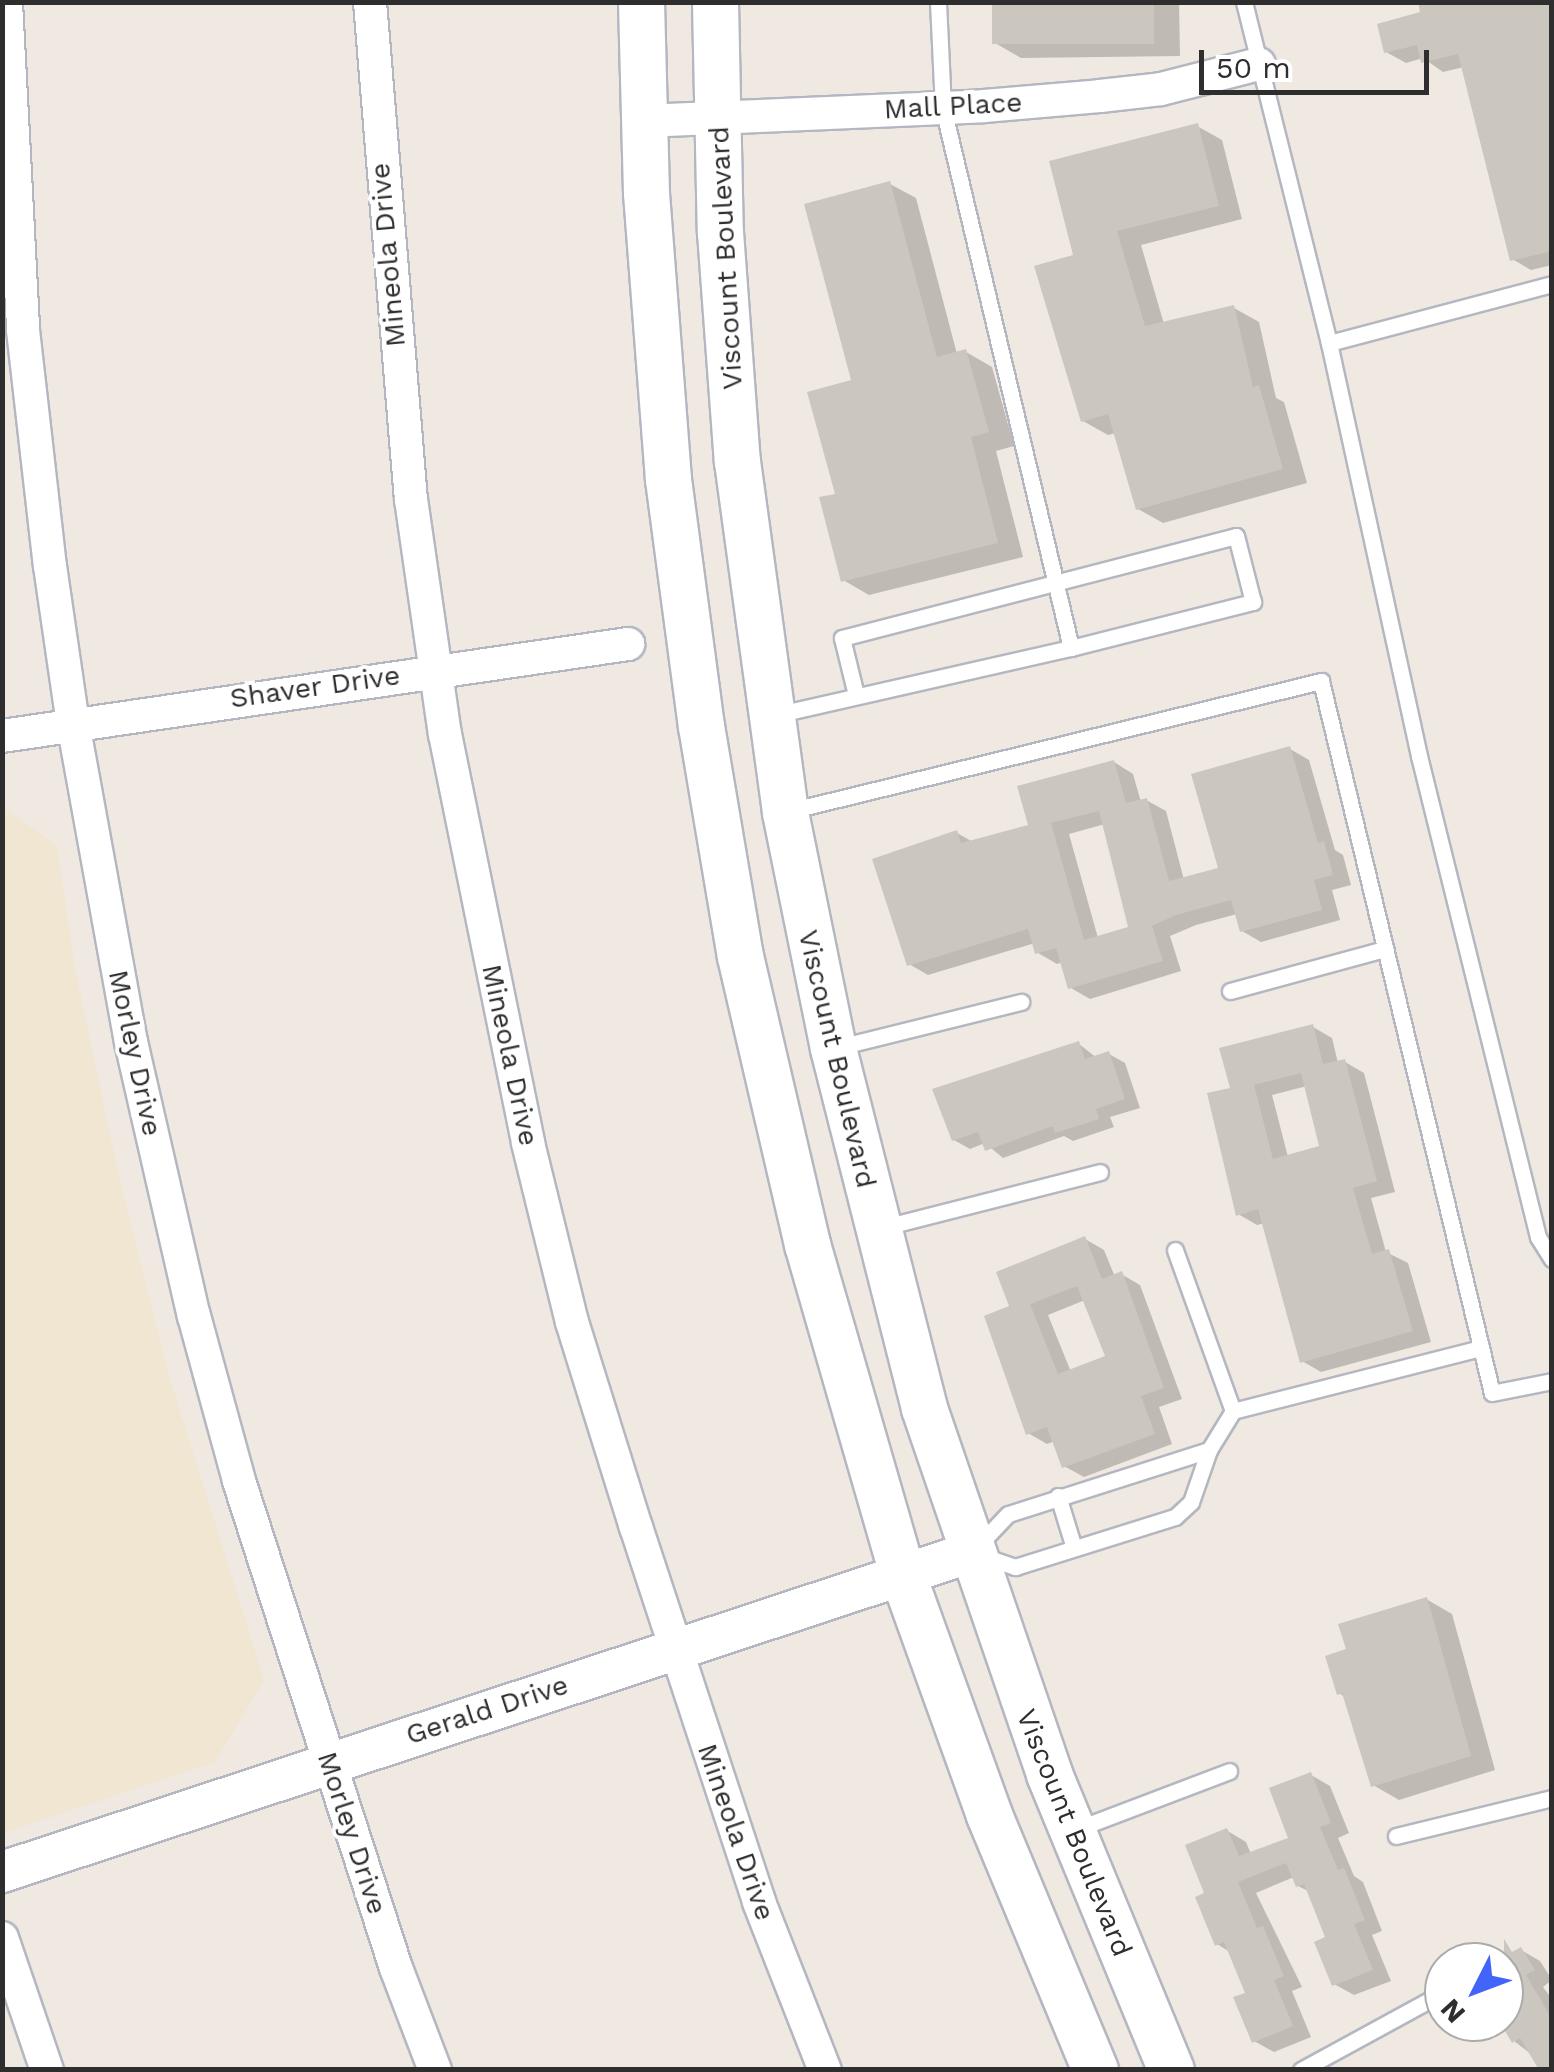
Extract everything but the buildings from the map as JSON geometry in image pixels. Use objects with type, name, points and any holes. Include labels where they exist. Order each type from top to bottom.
[{"type":"main road","points":[[641,2],[644,121],[668,480],[700,726],[740,956],[784,1153],[867,1463],[902,1574],[988,1814],[1095,2070]]},
{"type":"main road","name":"Viscount Boulevard","points":[[715,2],[720,232],[737,461],[785,812],[833,1048],[924,1408],[1072,1831],[1171,2070]]},
{"type":"main road","points":[[700,726],[771,716]]},
{"type":"street","name":"Morley Drive","points":[[6,2],[12,333],[73,724],[131,1042],[194,1316],[239,1481],[328,1762],[435,2070]]},
{"type":"street","name":"Mineola Drive","points":[[370,2],[397,366],[434,670],[524,1124],[572,1322],[675,1648],[759,1902],[825,2070]]},
{"type":"street","name":"Mall Place","points":[[644,121],[943,108],[1161,89],[1260,64]]},
{"type":"street","name":"Shaver Drive","points":[[2,736],[628,644]]},
{"type":"street","name":"Gerald Drive","points":[[2,1872],[972,1552]]},
{"type":"street","points":[[2,1938],[47,2070]]},
{"type":"lane","points":[[938,2],[943,108],[1071,648]]},
{"type":"lane","points":[[1244,2],[1330,343],[1419,756],[1538,1237],[1552,1259]]},
{"type":"lane","points":[[1330,343],[1552,284]]},
{"type":"lane","points":[[771,716],[1253,602],[1236,536],[842,638],[856,695]]},
{"type":"lane","points":[[785,812],[1321,681],[1492,1393],[1552,1382]]},
{"type":"lane","points":[[1230,991],[1385,949]]},
{"type":"lane","points":[[833,1048],[1021,1002]]},
{"type":"lane","points":[[877,1229],[1100,1172]]},
{"type":"lane","points":[[1175,1250],[1233,1411]]},
{"type":"lane","points":[[1209,1450],[1008,1514],[972,1552],[1015,1566],[1175,1517],[1191,1502],[1209,1450],[1233,1411],[1481,1348]]},
{"type":"lane","points":[[1058,1496],[1074,1548]]},
{"type":"lane","points":[[1072,1831],[1230,1770]]},
{"type":"lane","points":[[1396,1836],[1552,1798]]},
{"type":"lane","points":[[1301,2070],[1424,2003]]},
{"type":"shaded area","points":[[2,806],[57,846],[75,969],[119,1177],[168,1372],[264,1680],[215,1762],[3,1833]]}]
